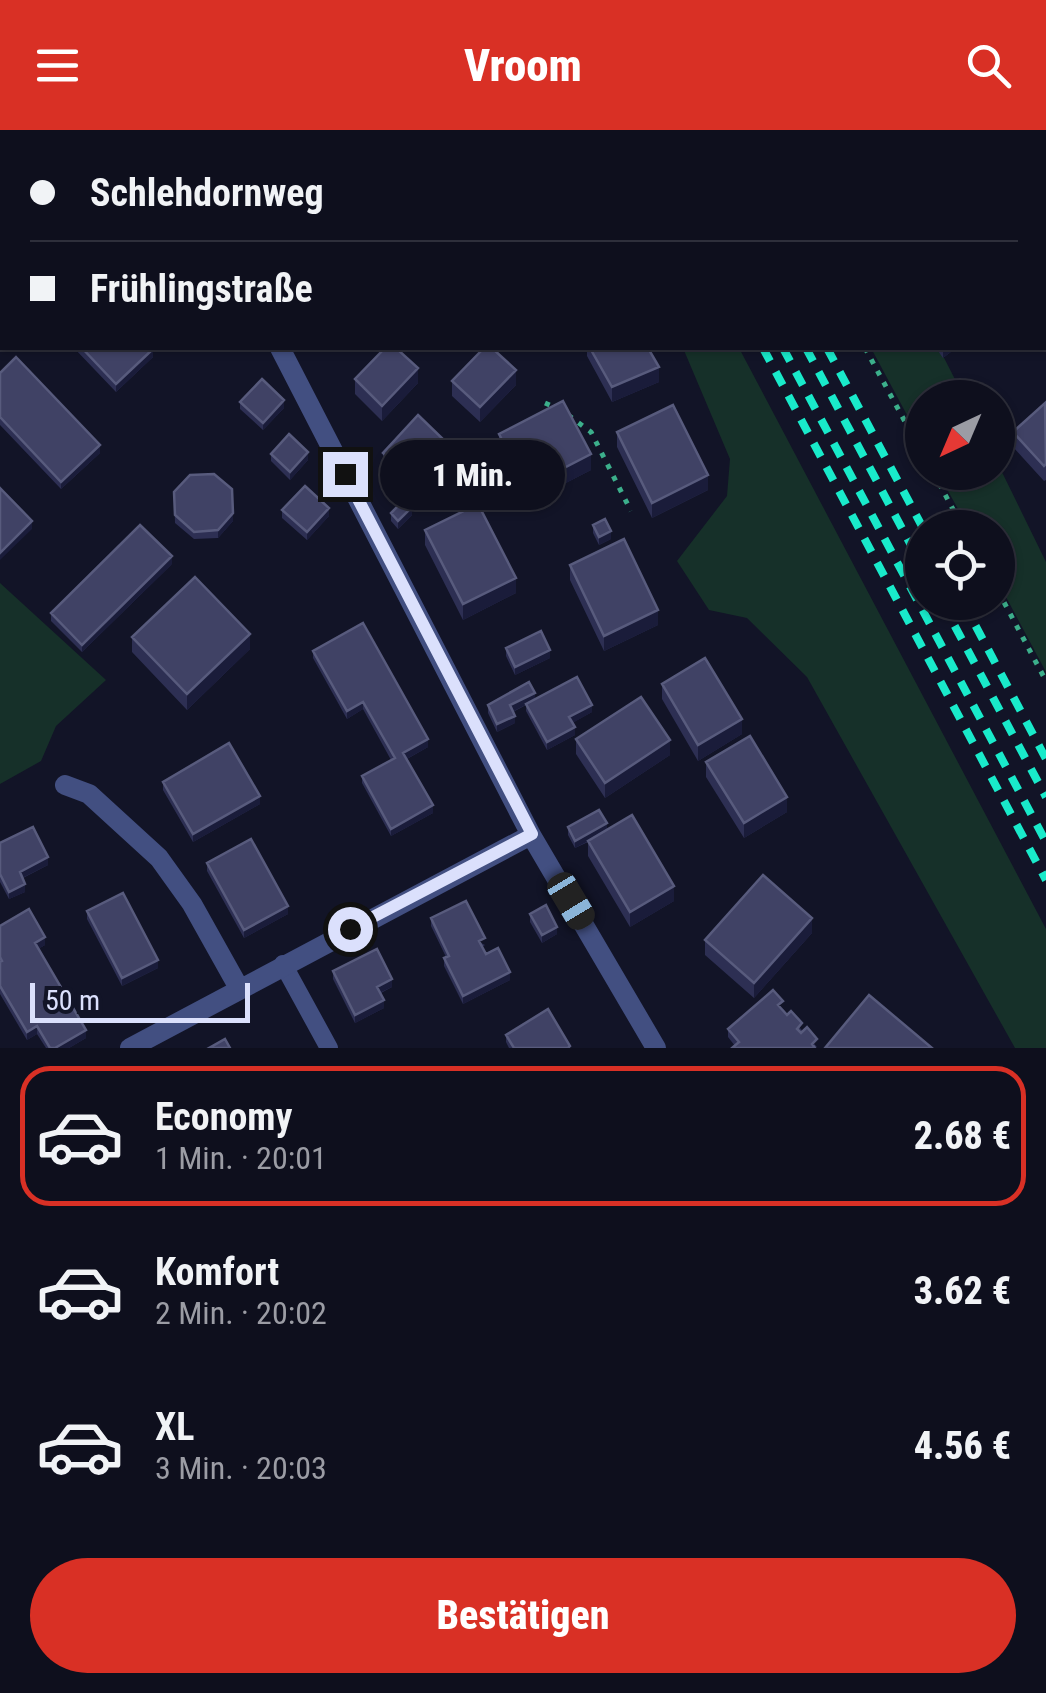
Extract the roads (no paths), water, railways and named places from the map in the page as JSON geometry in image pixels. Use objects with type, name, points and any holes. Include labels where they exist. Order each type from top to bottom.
[{"type":"street","points":[[281,350],[532,834],[656,1048]]},
{"type":"street","points":[[65,786],[88,794],[159,858],[192,904],[240,988]]},
{"type":"street","points":[[130,1048],[532,834]]},
{"type":"lane","points":[[283,964],[329,1048]]},
{"type":"railway","points":[[764,350],[1046,880]]},
{"type":"railway","points":[[784,350],[1046,842]]},
{"type":"railway","points":[[807,350],[905,534]]},
{"type":"railway","points":[[828,350],[913,510]]},
{"type":"railway","points":[[952,620],[1046,797]]},
{"type":"railway","points":[[973,620],[1046,759]]}]
